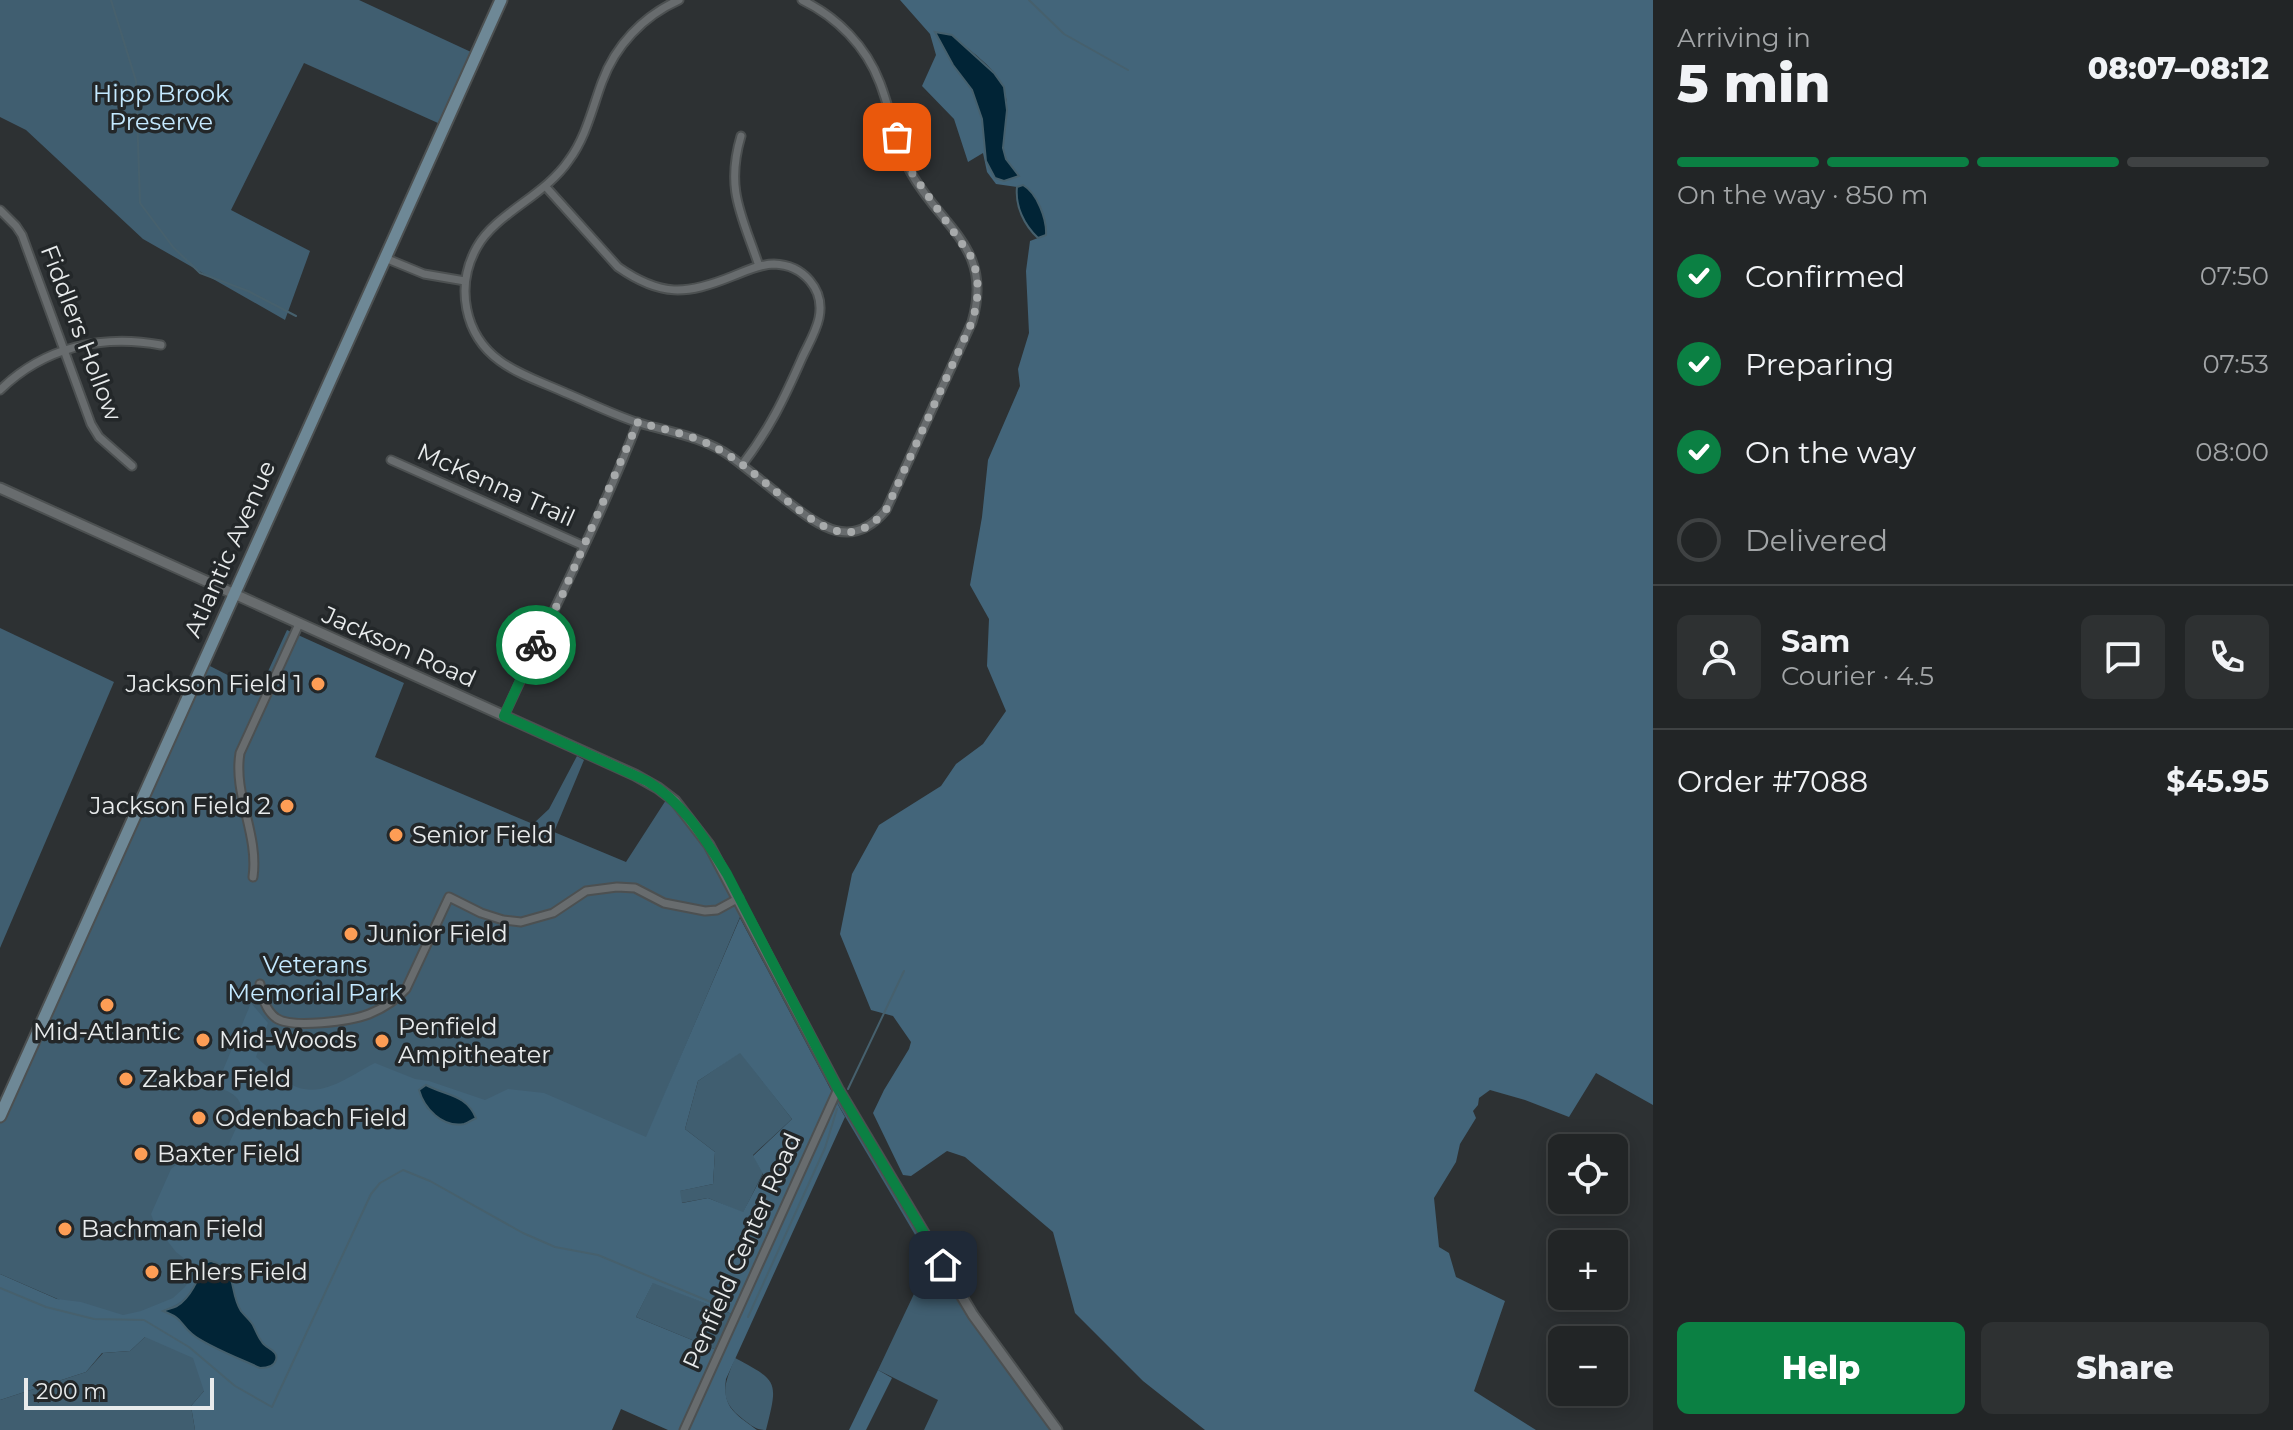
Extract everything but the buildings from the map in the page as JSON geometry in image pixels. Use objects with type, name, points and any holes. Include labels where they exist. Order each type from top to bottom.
[{"type":"main road","name":"Atlantic Avenue","points":[[0,1116],[501,0]]},
{"type":"street","points":[[679,0],[639,26],[619,49],[603,78],[584,135],[568,163],[546,187],[486,235],[477,247],[465,281],[466,307],[475,333],[500,361],[546,384],[638,422],[697,438],[718,448],[820,526],[845,532],[874,521],[886,510],[972,322],[978,296],[976,270],[972,258],[910,170],[880,83],[869,61],[830,16],[802,0]]},
{"type":"street","points":[[741,136],[733,185],[759,266]]},
{"type":"street","points":[[546,187],[618,267],[658,289],[671,291],[703,287],[759,266],[776,264],[807,276],[816,291],[820,310],[815,329],[779,410],[742,465]]},
{"type":"street","name":"Fiddlers Hollow","points":[[0,210],[22,235],[91,424],[99,437],[132,466]]},
{"type":"street","points":[[385,258],[424,274],[465,281]]},
{"type":"street","points":[[0,390],[43,358],[83,344],[130,340],[161,345]]},
{"type":"street","points":[[504,716],[638,422]]},
{"type":"street","name":"McKenna Trail","points":[[391,460],[584,546]]},
{"type":"street","name":"Jackson Road","points":[[0,488],[635,775],[675,801],[705,839],[838,1089],[973,1315],[1057,1430]]},
{"type":"street","points":[[253,877],[253,850],[238,764],[250,730],[299,624]]},
{"type":"street","points":[[260,984],[268,1010],[285,1023],[353,1018],[383,1007],[395,1001],[406,989],[449,897],[481,913],[521,922],[560,910],[586,891],[617,887],[635,888],[664,903],[705,911],[717,910],[739,898]]},
{"type":"street","name":"Penfield Center Road","points":[[684,1430],[838,1089]]},
{"type":"green space","name":"Hipp Brook Preserve","points":[[0,0],[359,0],[471,52],[438,123],[304,63],[231,210],[310,251],[285,320],[143,239],[26,130],[0,117]]},
{"type":"green space","points":[[0,628],[114,682],[0,948]]},
{"type":"green space","name":"Veterans Memorial Park","points":[[287,630],[404,683],[375,757],[533,824],[549,809],[577,756],[584,760],[554,832],[626,862],[666,800],[690,826],[712,858],[832,1087],[740,917],[611,1222],[204,1391],[191,1406],[195,1430],[0,1430],[0,1400],[86,1372],[103,1353],[130,1351],[145,1337],[0,1274],[0,1123],[208,665],[259,691]]},
{"type":"green space","points":[[740,1052],[792,1119],[753,1155],[763,1173],[743,1213],[708,1198],[681,1203],[679,1191],[713,1184],[715,1152],[685,1129],[698,1081]]},
{"type":"green space","points":[[838,1089],[973,1315],[1057,1430],[924,1430],[938,1400],[878,1370],[930,1260],[833,1096]]},
{"type":"green space","points":[[653,1282],[732,1314],[719,1351],[636,1317]]},
{"type":"green space","points":[[735,1358],[760,1372],[772,1385],[766,1430],[744,1420],[726,1399],[726,1384]]},
{"type":"shaded area","points":[[900,0],[1653,0],[1653,1105],[1596,1073],[1569,1117],[1490,1090],[1479,1098],[1473,1111],[1476,1118],[1460,1144],[1456,1162],[1434,1198],[1439,1247],[1449,1253],[1456,1277],[1505,1301],[1474,1391],[1536,1430],[1205,1430],[1143,1381],[1075,1313],[1053,1232],[965,1157],[947,1151],[911,1176],[903,1175],[873,1113],[911,1042],[893,1016],[871,1010],[840,934],[852,874],[879,825],[941,786],[956,764],[983,744],[1006,711],[987,666],[989,619],[970,585],[988,460],[1020,386],[1018,369],[1029,333],[1026,271],[1030,241],[1046,235],[1043,214],[1033,194],[1023,185],[996,184],[987,172],[983,153],[968,162],[954,119],[922,86],[936,55],[930,34]],"holes":[[[952,35],[986,64],[1002,85],[1007,100],[1003,149],[1018,176],[986,161],[982,119]]]},
{"type":"shaded area","points":[[935,32],[952,35],[994,73],[1004,87],[1007,110],[1003,148],[1006,159],[1019,176],[1004,181],[995,178],[986,161],[982,119],[972,90],[953,65]]},
{"type":"shaded area","points":[[1023,185],[1033,194],[1043,214],[1046,235],[1038,238],[1019,208],[1017,187]]},
{"type":"shaded area","points":[[740,918],[832,1092],[732,1314],[653,1283],[636,1317],[719,1351],[833,1096],[845,1117],[726,1379],[726,1397],[732,1409],[757,1430],[668,1430],[621,1409],[612,1430],[195,1430],[191,1406],[204,1391],[193,1358],[145,1337],[130,1351],[102,1353],[86,1372],[0,1400],[0,1274],[57,1299],[81,1302],[123,1315],[173,1298],[185,1287],[195,1271],[155,1225],[151,1214],[171,1169],[198,1148],[216,1153],[224,1150],[230,1142],[240,1118],[241,1105],[233,1095],[216,1087],[251,1003],[268,1023],[256,1057],[292,1085],[313,1090],[332,1086],[375,1063],[415,1079],[485,1100],[508,1089],[544,1093],[646,1137]],"holes":[[[740,1053],[792,1119],[753,1156],[763,1174],[743,1212],[708,1198],[682,1203],[680,1191],[713,1184],[715,1152],[685,1129],[698,1081]],[[419,1090],[452,1095],[466,1104],[476,1118],[427,1109]],[[201,1274],[230,1274],[242,1312],[252,1323],[261,1342],[272,1350],[235,1355],[192,1334],[179,1317],[164,1310],[183,1300]]]},
{"type":"shaded area","points":[[426,1085],[461,1100],[476,1118],[466,1124],[441,1120],[421,1097],[419,1090]]},
{"type":"shaded area","points":[[211,1261],[226,1269],[241,1311],[252,1323],[259,1338],[276,1354],[272,1366],[260,1368],[215,1348],[198,1339],[174,1316],[163,1311],[177,1306],[186,1298],[197,1282],[201,1264]]},
{"type":"shaded area","points":[[878,1370],[892,1378],[866,1430],[849,1430]]},
{"type":"waterway","points":[[111,0],[136,81],[140,203],[173,247],[200,273],[248,291],[296,316]]},
{"type":"waterway","points":[[1029,0],[1064,34],[1128,70]]},
{"type":"waterway","points":[[848,1089],[904,971]]},
{"type":"waterway","points":[[748,1317],[825,1148],[837,1109]]},
{"type":"waterway","points":[[0,1288],[46,1307],[94,1319],[144,1320],[189,1347],[235,1386],[272,1407],[371,1194],[380,1183],[403,1170],[555,1247],[598,1255],[725,1308]]},
{"type":"way so far","points":[[536,645],[561,598],[638,422],[697,438],[718,448],[820,526],[835,531],[852,531],[868,525],[886,510],[972,322],[979,286],[972,258],[910,170],[897,137]]},
{"type":"place","name":"Jackson Field 1","points":[[318,684]]},
{"type":"place","name":"Jackson Field 2","points":[[287,806]]},
{"type":"place","name":"Senior Field","points":[[396,835]]},
{"type":"place","name":"Junior Field","points":[[351,934]]},
{"type":"place","name":"Mid-Atlantic","points":[[107,1005]]},
{"type":"place","name":"Mid-Woods","points":[[203,1040]]},
{"type":"place","name":"Penfield Ampitheater","points":[[382,1041]]},
{"type":"place","name":"Zakbar Field","points":[[126,1079]]},
{"type":"place","name":"Odenbach Field","points":[[199,1118]]},
{"type":"place","name":"Baxter Field","points":[[141,1154]]},
{"type":"place","name":"Bachman Field","points":[[65,1229]]},
{"type":"place","name":"Ehlers Field","points":[[152,1272]]},
{"type":"route","points":[[536,645],[504,716],[647,781],[675,801],[684,812],[727,874],[838,1089],[943,1265]]}]
